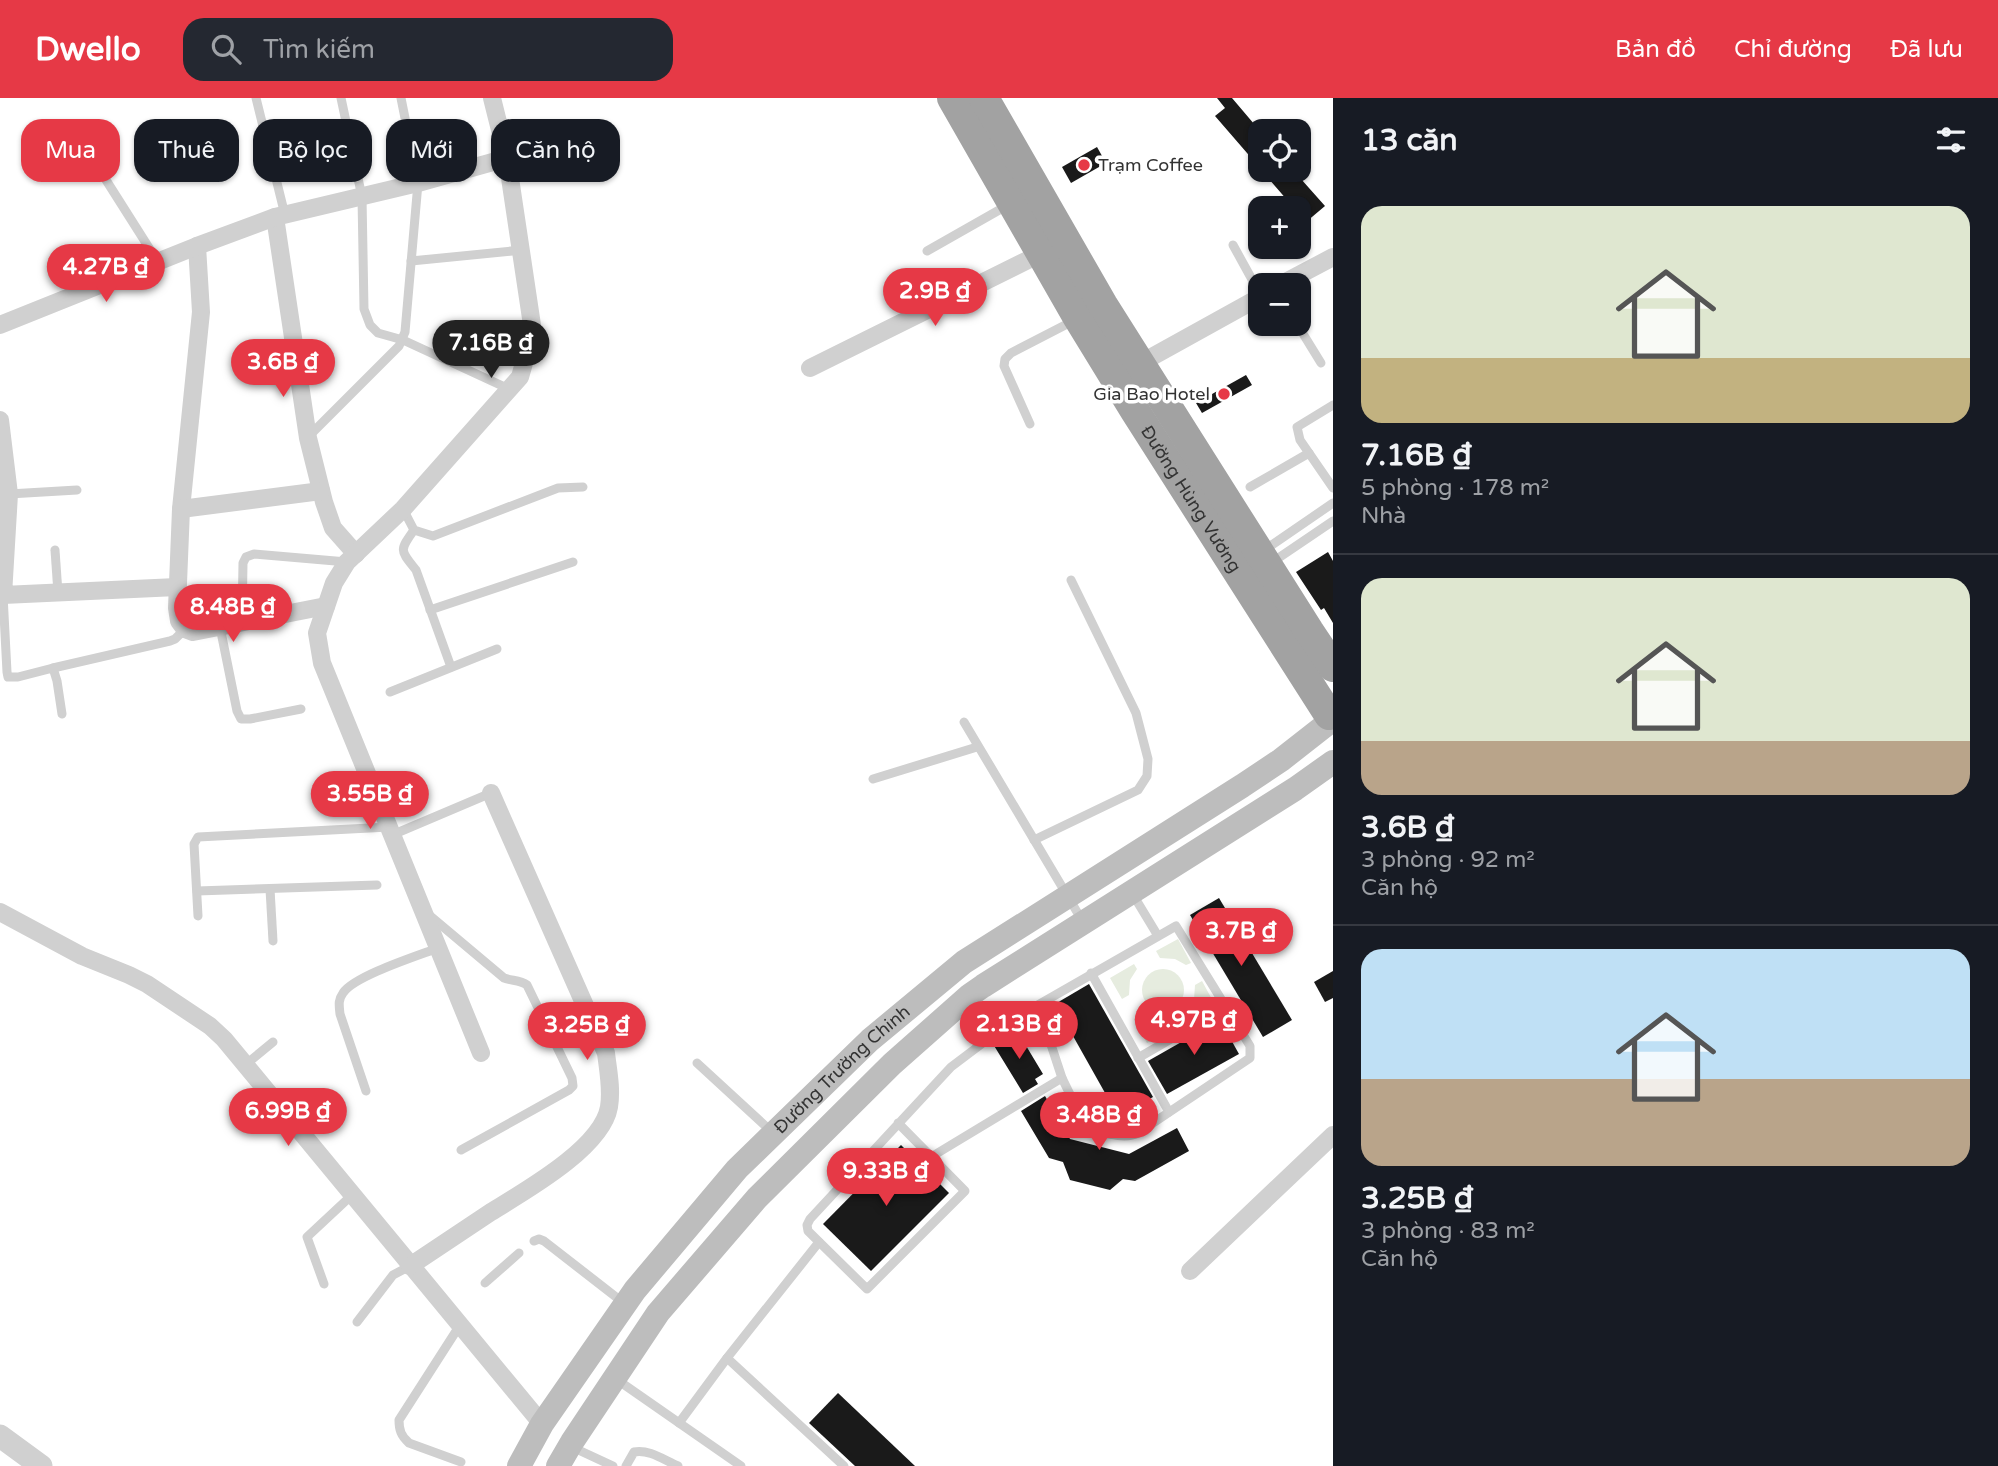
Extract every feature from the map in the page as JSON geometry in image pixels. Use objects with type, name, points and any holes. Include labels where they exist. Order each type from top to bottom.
[{"type":"highway","name":"Đường Hùng Vương","points":[[952,98],[1078,318],[1331,722]]},
{"type":"highway","name":"Đường Hùng Vương","points":[[984,98],[1139,364],[1333,667]]},
{"type":"main road","name":"Đường Trường Chinh","points":[[519,1466],[542,1424],[625,1304],[737,1169],[870,1040],[953,969],[1242,786],[1331,722]]},
{"type":"main road","name":"Đường Trường Chinh","points":[[564,1456],[658,1313],[757,1198],[892,1064],[970,995],[1295,789],[1333,762]]},
{"type":"street","points":[[492,98],[497,119]]},
{"type":"street","points":[[0,325],[197,246],[280,216],[491,162]]},
{"type":"street","points":[[481,1053],[322,663],[317,633],[334,583],[352,558],[402,509],[520,377],[532,325],[511,182]]},
{"type":"street","points":[[280,216],[308,438],[333,528],[352,558]]},
{"type":"street","points":[[197,246],[201,312],[181,509],[177,587],[180,621],[184,629],[193,632],[326,606]]},
{"type":"street","points":[[810,368],[1042,253]]},
{"type":"street","points":[[1303,273],[1333,257]]},
{"type":"street","points":[[1139,364],[1248,302]]},
{"type":"street","points":[[0,420],[9,494],[1,595],[177,587]]},
{"type":"street","points":[[181,509],[321,491]]},
{"type":"street","points":[[410,1266],[558,1169],[586,1144],[603,1123],[609,1108],[610,1086],[606,1053],[491,793]]},
{"type":"street","points":[[0,912],[82,956],[147,984],[210,1026],[542,1424]]},
{"type":"street","points":[[1190,1271],[1333,1135]]},
{"type":"street","points":[[0,1436],[41,1466]]},
{"type":"lane","points":[[256,98],[280,216]]},
{"type":"lane","points":[[341,98],[362,197],[364,309],[370,325],[378,333],[402,340],[509,389]]},
{"type":"lane","points":[[308,438],[399,346],[405,332],[418,183],[401,98]]},
{"type":"lane","points":[[107,182],[158,262]]},
{"type":"lane","points":[[926,251],[1012,202]]},
{"type":"lane","points":[[1233,245],[1248,273]]},
{"type":"lane","points":[[411,261],[522,250]]},
{"type":"lane","points":[[1030,424],[1004,366],[1005,359],[1078,318]]},
{"type":"lane","points":[[1304,336],[1321,363]]},
{"type":"lane","points":[[1331,483],[1300,440],[1297,427],[1333,405]]},
{"type":"lane","points":[[1250,487],[1309,453]]},
{"type":"lane","points":[[402,509],[414,530],[433,536],[558,488],[583,487]]},
{"type":"lane","points":[[9,494],[77,490]]},
{"type":"lane","points":[[1263,560],[1333,502]]},
{"type":"lane","points":[[1263,560],[1333,520]]},
{"type":"lane","points":[[414,530],[402,545],[402,552],[416,570],[451,667]]},
{"type":"lane","points":[[55,550],[58,593]]},
{"type":"lane","points":[[242,623],[243,563],[246,557],[254,554],[352,558]]},
{"type":"lane","points":[[430,610],[573,562]]},
{"type":"lane","points":[[1034,840],[1138,790],[1147,776],[1148,759],[1136,713],[1071,580]]},
{"type":"lane","points":[[1,595],[3,673],[8,677],[18,677],[170,641],[184,629]]},
{"type":"lane","points":[[220,627],[240,719],[301,709]]},
{"type":"lane","points":[[390,692],[497,649]]},
{"type":"lane","points":[[53,668],[62,714]]},
{"type":"lane","points":[[964,722],[1084,923]]},
{"type":"lane","points":[[873,779],[977,747]]},
{"type":"lane","points":[[198,916],[194,844],[198,837],[390,831],[491,793]]},
{"type":"lane","points":[[197,891],[377,885]]},
{"type":"lane","points":[[270,889],[273,941]]},
{"type":"lane","points":[[1132,893],[1158,936]]},
{"type":"lane","points":[[422,909],[504,978],[513,982],[522,981],[527,985],[572,1078],[573,1086],[569,1090],[461,1150]]},
{"type":"lane","points":[[898,1123],[965,1191],[867,1289],[808,1231],[810,1219],[898,1123],[951,1067],[1008,1024],[1038,1005],[1091,973],[1176,926],[1250,1046],[1250,1058],[1130,1137],[1122,1137],[1089,1127],[1081,1116],[1062,1079],[1038,1005]]},
{"type":"lane","points":[[366,1091],[340,1014],[338,1000],[345,989],[357,981],[438,948]]},
{"type":"lane","points":[[1091,973],[1169,1112]]},
{"type":"lane","points":[[1138,1058],[1226,1007]]},
{"type":"lane","points":[[245,1065],[273,1042]]},
{"type":"lane","points":[[697,1063],[774,1133]]},
{"type":"lane","points":[[931,1157],[1062,1079]]},
{"type":"lane","points":[[324,1284],[307,1237],[352,1195]]},
{"type":"lane","points":[[534,1241],[544,1241],[625,1304]]},
{"type":"lane","points":[[679,1423],[819,1242]]},
{"type":"lane","points":[[485,1283],[519,1253]]},
{"type":"lane","points":[[357,1321],[390,1278],[410,1266]]},
{"type":"lane","points":[[460,1325],[399,1420],[399,1429],[410,1443],[461,1462]]},
{"type":"lane","points":[[727,1358],[844,1466]]},
{"type":"lane","points":[[614,1378],[741,1466]]},
{"type":"lane","points":[[626,1466],[634,1452],[645,1451],[678,1466]]},
{"type":"lane","points":[[564,1456],[613,1466]]},
{"type":"shaded area","points":[[1178,939],[1191,963],[1186,965],[1175,959],[1160,958],[1156,951]]},
{"type":"shaded area","points":[[1134,964],[1137,969],[1130,980],[1129,995],[1122,999],[1110,978]]},
{"type":"shaded area","points":[[1163,969],[1178,975],[1184,990],[1178,1005],[1163,1011],[1148,1005],[1142,990],[1148,975]]},
{"type":"shaded area","points":[[1202,981],[1214,1003],[1190,1016],[1187,1011],[1194,1000],[1195,985]]},
{"type":"shaded area","points":[[1139,1016],[1150,1023],[1165,1025],[1169,1031],[1147,1043],[1134,1019]]},
{"type":"building","points":[[1217,98],[1232,98],[1250,119],[1248,154],[1215,116],[1225,108]]},
{"type":"building","name":"Trạm Coffee","points":[[1097,147],[1106,163],[1071,183],[1062,167]]},
{"type":"building","points":[[1271,182],[1304,182],[1325,206],[1311,218],[1311,196],[1284,196]]},
{"type":"building","name":"Gia Bao Hotel","points":[[1246,375],[1252,385],[1202,413],[1196,403]]},
{"type":"building","points":[[1328,552],[1333,561],[1333,623],[1296,572]]},
{"type":"building","points":[[1219,898],[1292,1020],[1263,1037],[1190,915]]},
{"type":"building","points":[[1333,971],[1333,998],[1325,1002],[1314,982]]},
{"type":"building","points":[[1089,984],[1153,1097],[1118,1116],[1055,1004]]},
{"type":"building","points":[[1220,1020],[1239,1054],[1167,1094],[1148,1061]]},
{"type":"building","points":[[1016,1029],[1043,1074],[1035,1079],[1038,1084],[1023,1093],[993,1044]]},
{"type":"building","points":[[1045,1096],[1070,1139],[1129,1154],[1177,1128],[1189,1151],[1135,1181],[1123,1179],[1110,1190],[1070,1180],[1063,1162],[1049,1158],[1021,1111]]},
{"type":"building","points":[[901,1145],[949,1193],[871,1271],[823,1224]]},
{"type":"building","points":[[838,1393],[915,1466],[855,1466],[809,1423]]},
{"type":"place","name":"Trạm Coffee","points":[[1084,165]]},
{"type":"place","name":"Gia Bao Hotel","points":[[1224,394]]}]
